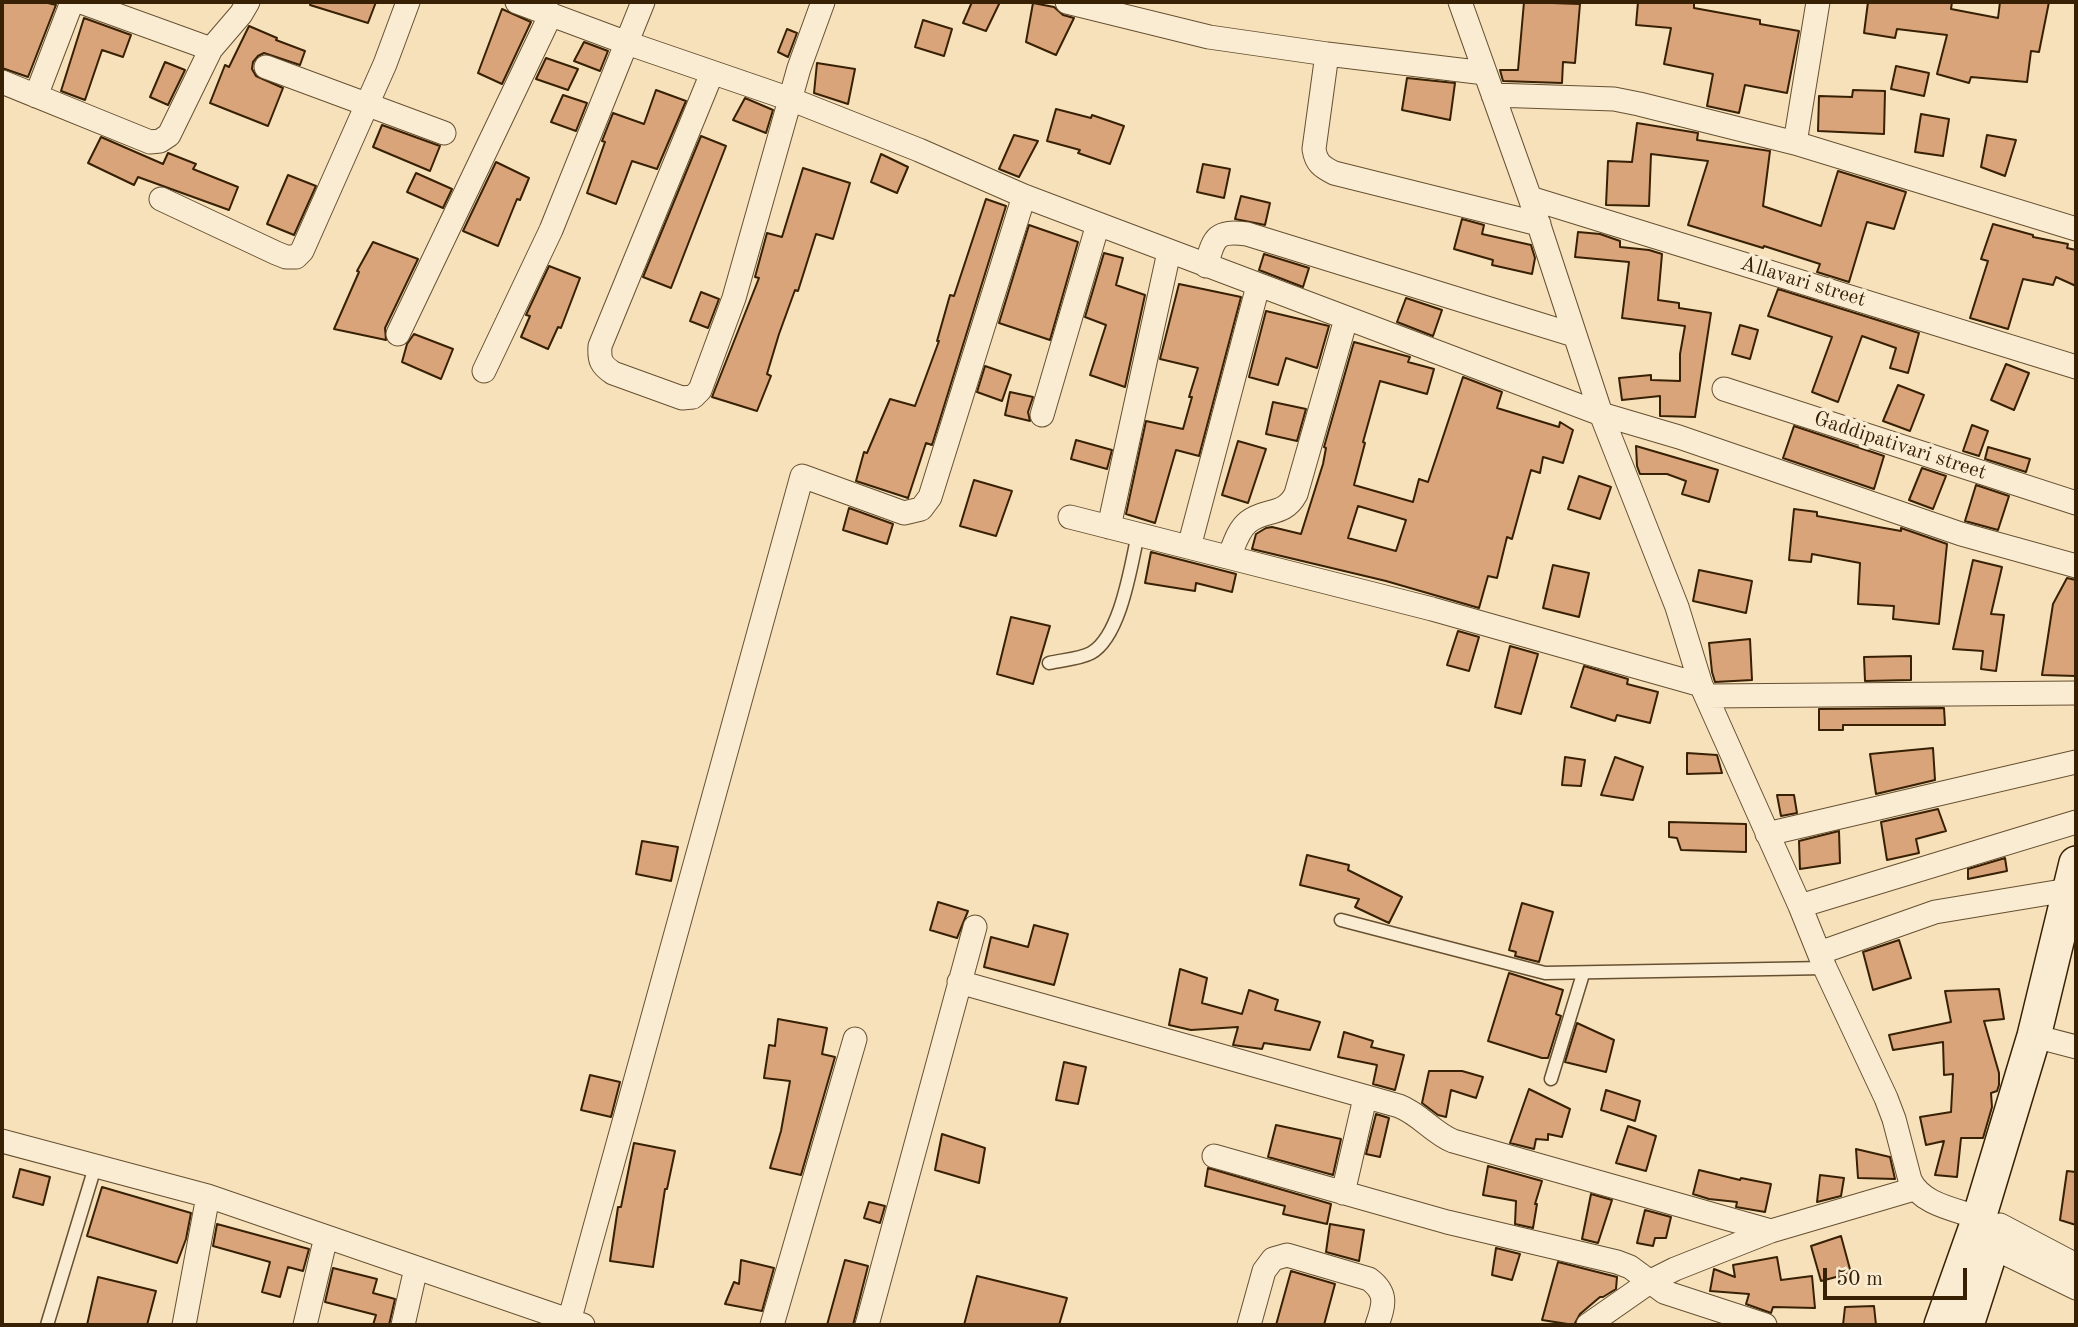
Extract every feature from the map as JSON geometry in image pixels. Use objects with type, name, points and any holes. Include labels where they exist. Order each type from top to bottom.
[{"type":"main road","points":[[2054,1042],[2072,876]]},
{"type":"main road","points":[[1967,1325],[1990,1230],[2054,1042],[2076,952]]},
{"type":"main road","points":[[1941,1325],[1990,1230]]},
{"type":"street","points":[[36,96],[72,2]]},
{"type":"street","points":[[81,2],[211,49]]},
{"type":"street","points":[[2,82],[150,142],[160,141],[169,135],[211,49],[248,2]]},
{"type":"street","points":[[161,199],[276,253],[296,257],[302,251],[367,104],[408,2]]},
{"type":"street","points":[[517,2],[790,99],[919,150],[1024,197],[1601,414],[1679,437],[1961,534],[2076,566]]},
{"type":"street","points":[[484,371],[551,230],[643,2]]},
{"type":"street","points":[[712,72],[600,346],[599,358],[603,366],[613,373],[682,398],[693,397],[700,390],[728,315],[790,99],[823,2]]},
{"type":"street","points":[[1067,2],[1188,32],[1489,84],[1615,99],[1795,143],[2076,229]]},
{"type":"street","points":[[1460,2],[1539,224],[1601,414],[1677,607],[1704,691],[1894,1119],[1914,1189],[1931,1201],[1990,1230],[2076,1265]]},
{"type":"street","points":[[1795,143],[1818,2]]},
{"type":"street","points":[[398,334],[551,14]]},
{"type":"street","points":[[1327,54],[1314,149],[1315,157],[1324,168],[1334,173],[1539,224]]},
{"type":"street","points":[[266,67],[444,133]]},
{"type":"street","points":[[2,1141],[208,1196],[573,1324],[802,476],[904,513],[921,509],[930,497],[1024,197]]},
{"type":"street","name":"Allavari street","points":[[1530,198],[2076,367]]},
{"type":"street","points":[[1042,415],[1098,224]]},
{"type":"street","points":[[1206,266],[1216,238],[1223,233],[1247,234],[1574,335]]},
{"type":"street","points":[[1109,527],[1169,252]]},
{"type":"street","points":[[1189,547],[1258,286]]},
{"type":"street","points":[[1229,557],[1239,533],[1247,523],[1291,504],[1296,494],[1346,319]]},
{"type":"street","name":"Gaddipativari street","points":[[1724,388],[2076,503]]},
{"type":"street","points":[[1070,517],[1432,608],[1704,691],[2076,693]]},
{"type":"street","points":[[1767,834],[2076,762]]},
{"type":"street","points":[[1800,906],[2076,822]]},
{"type":"street","points":[[1822,961],[1935,912],[2072,876]]},
{"type":"street","points":[[867,1325],[975,927]]},
{"type":"street","points":[[959,982],[1410,1111],[1442,1136],[1454,1141],[1771,1231]]},
{"type":"street","points":[[772,1325],[855,1039]]},
{"type":"street","points":[[1343,1193],[1365,1098]]},
{"type":"street","points":[[1214,1156],[1447,1222],[1617,1262],[1630,1267],[1664,1292],[1765,1325]]},
{"type":"street","points":[[1588,1325],[1651,1281],[1675,1269],[1771,1231],[1914,1189]]},
{"type":"street","points":[[184,1325],[208,1196]]},
{"type":"street","points":[[1990,1230],[2076,1288]]},
{"type":"street","points":[[305,1325],[326,1237]]},
{"type":"street","points":[[1249,1325],[1264,1271],[1273,1259],[1287,1255],[1369,1279],[1380,1287],[1384,1299],[1377,1325]]},
{"type":"street","points":[[403,1325],[416,1268]]},
{"type":"lane","points":[[1049,663],[1091,653],[1114,626],[1138,534]]},
{"type":"lane","points":[[1341,920],[1530,971],[1583,974],[1822,961]]},
{"type":"lane","points":[[1551,1079],[1583,974]]},
{"type":"lane","points":[[47,1325],[95,1167]]},
{"type":"building","points":[[2,2],[44,2],[56,5],[28,77],[2,68]]},
{"type":"building","points":[[311,2],[376,2],[368,23],[310,5]]},
{"type":"building","points":[[972,2],[1000,2],[986,31],[963,23]]},
{"type":"building","points":[[1524,2],[1580,4],[1575,63],[1563,62],[1562,83],[1503,81],[1500,70],[1518,70]]},
{"type":"building","points":[[1638,2],[1694,2],[1694,8],[1760,20],[1760,24],[1799,31],[1787,93],[1745,85],[1739,113],[1707,106],[1713,74],[1664,64],[1671,28],[1636,25]]},
{"type":"building","points":[[1868,2],[1952,2],[1951,9],[1998,18],[2000,2],[2049,2],[2039,52],[2031,51],[2027,82],[1971,77],[1969,83],[1937,74],[1947,35],[1897,29],[1895,38],[1864,33]]},
{"type":"building","points":[[1033,3],[1054,7],[1063,15],[1074,18],[1056,55],[1026,42]]},
{"type":"building","points":[[502,9],[531,22],[502,84],[478,73]]},
{"type":"building","points":[[84,18],[131,35],[123,57],[102,50],[85,100],[61,91]]},
{"type":"building","points":[[923,20],[952,29],[944,56],[915,47]]},
{"type":"building","points":[[249,26],[305,51],[300,65],[264,53],[253,62],[252,69],[256,76],[283,88],[268,126],[210,103],[225,65],[229,67]]},
{"type":"building","points":[[787,29],[797,33],[788,57],[778,52]]},
{"type":"building","points":[[584,42],[608,51],[600,71],[574,61]]},
{"type":"building","points":[[546,58],[578,69],[568,90],[536,79]]},
{"type":"building","points":[[165,62],[185,70],[168,105],[150,97]]},
{"type":"building","points":[[817,63],[855,69],[848,104],[814,93]]},
{"type":"building","points":[[1896,66],[1929,73],[1924,96],[1891,89]]},
{"type":"building","points":[[1407,78],[1455,83],[1450,120],[1402,110]]},
{"type":"building","points":[[656,90],[686,101],[657,169],[632,161],[616,204],[587,193],[613,113],[644,124]]},
{"type":"building","points":[[1853,90],[1885,91],[1884,134],[1818,131],[1819,96],[1852,97]]},
{"type":"building","points":[[563,95],[587,103],[576,131],[551,122]]},
{"type":"building","points":[[745,98],[773,110],[766,133],[733,120]]},
{"type":"building","points":[[1056,109],[1091,118],[1092,115],[1124,126],[1110,164],[1078,153],[1080,150],[1047,141]]},
{"type":"building","points":[[1921,114],[1949,119],[1943,156],[1915,152]]},
{"type":"building","points":[[1637,123],[1698,133],[1697,140],[1770,151],[1763,206],[1821,226],[1838,171],[1906,192],[1894,229],[1867,222],[1849,282],[1817,272],[1820,264],[1688,225],[1708,161],[1651,154],[1649,206],[1606,205],[1608,161],[1632,162]]},
{"type":"building","points":[[382,125],[440,146],[430,171],[373,147]]},
{"type":"building","points":[[1014,135],[1038,141],[1019,177],[999,169]]},
{"type":"building","points":[[1987,135],[2016,140],[2005,176],[1981,167]]},
{"type":"building","points":[[701,136],[726,146],[671,288],[643,277]]},
{"type":"building","points":[[101,137],[163,164],[168,153],[196,164],[193,169],[238,187],[229,210],[138,177],[134,185],[88,163]]},
{"type":"building","points":[[881,154],[908,167],[897,193],[871,182]]},
{"type":"building","points":[[496,162],[529,178],[520,200],[517,199],[498,246],[463,231]]},
{"type":"building","points":[[1203,164],[1230,169],[1224,198],[1197,192]]},
{"type":"building","points":[[803,168],[850,183],[833,239],[816,234],[798,291],[795,290],[779,334],[767,374],[771,376],[757,411],[712,397],[759,278],[755,277],[767,233],[782,237]]},
{"type":"building","points":[[416,173],[452,189],[443,208],[407,192]]},
{"type":"building","points":[[288,175],[316,186],[294,235],[267,224]]},
{"type":"building","points":[[1241,196],[1270,203],[1265,225],[1235,219]]},
{"type":"building","points":[[986,199],[1006,206],[932,445],[926,443],[908,498],[856,481],[864,452],[867,453],[890,399],[915,406],[939,341],[950,295],[954,296]]},
{"type":"building","points":[[1462,219],[1484,225],[1482,234],[1531,245],[1535,258],[1532,274],[1492,265],[1493,260],[1454,249]]},
{"type":"building","points":[[1993,224],[2033,237],[2068,244],[2067,248],[2076,250],[2076,286],[2056,277],[2053,285],[2023,279],[2008,329],[1970,318],[1988,261],[1981,259]]},
{"type":"building","points":[[1029,225],[1078,242],[1050,340],[999,323]]},
{"type":"building","points":[[1578,232],[1600,234],[1620,241],[1620,247],[1662,254],[1658,300],[1679,303],[1679,308],[1711,313],[1695,417],[1660,416],[1660,396],[1622,400],[1619,378],[1651,375],[1651,380],[1680,381],[1680,354],[1685,326],[1622,318],[1629,262],[1575,257]]},
{"type":"building","points":[[373,242],[418,259],[385,328],[386,340],[334,329],[359,272],[357,271]]},
{"type":"building","points":[[1104,253],[1123,258],[1116,285],[1145,295],[1125,387],[1090,375],[1106,325],[1085,317]]},
{"type":"building","points":[[1264,254],[1309,268],[1303,287],[1259,270]]},
{"type":"building","points":[[549,266],[580,278],[561,328],[558,327],[548,349],[521,337],[530,316],[526,315]]},
{"type":"building","points":[[1179,284],[1241,297],[1199,456],[1176,450],[1155,523],[1126,514],[1146,421],[1183,429],[1192,397],[1189,397],[1198,368],[1160,359]]},
{"type":"building","points":[[1778,289],[1919,333],[1908,373],[1890,368],[1896,348],[1862,336],[1838,402],[1812,392],[1832,337],[1768,316]]},
{"type":"building","points":[[701,292],[719,299],[708,328],[690,321]]},
{"type":"building","points":[[1406,298],[1442,310],[1433,336],[1397,322]]},
{"type":"building","points":[[1266,311],[1329,326],[1317,368],[1286,358],[1278,385],[1249,377]]},
{"type":"building","points":[[1740,325],[1758,330],[1750,359],[1732,354]]},
{"type":"building","points":[[414,334],[453,349],[441,379],[402,362],[407,344]]},
{"type":"building","points":[[1354,342],[1410,357],[1408,362],[1434,369],[1427,394],[1380,381],[1354,485],[1413,502],[1419,479],[1428,482],[1463,377],[1502,392],[1497,408],[1559,427],[1560,422],[1573,430],[1563,463],[1543,457],[1540,473],[1531,470],[1512,539],[1507,537],[1497,578],[1488,576],[1479,608],[1386,581],[1252,549],[1256,534],[1266,528],[1301,534],[1323,464],[1324,447]],"holes":[[[1358,506],[1406,520],[1396,551],[1348,538]]]},
{"type":"building","points":[[2006,364],[2029,373],[2014,410],[1991,400]]},
{"type":"building","points":[[985,366],[1011,375],[1002,401],[977,392]]},
{"type":"building","points":[[1898,385],[1924,395],[1910,431],[1883,421]]},
{"type":"building","points":[[1010,392],[1033,397],[1028,412],[1030,421],[1005,415]]},
{"type":"building","points":[[1273,402],[1306,409],[1297,441],[1266,434]]},
{"type":"building","points":[[1972,425],[1988,431],[1979,456],[1963,451]]},
{"type":"building","points":[[1794,426],[1884,456],[1874,489],[1783,458]]},
{"type":"building","points":[[1076,440],[1112,450],[1107,469],[1071,459]]},
{"type":"building","points":[[1238,441],[1266,449],[1248,503],[1222,495]]},
{"type":"building","points":[[1636,446],[1718,470],[1709,502],[1682,494],[1686,481],[1667,474],[1640,474]]},
{"type":"building","points":[[1988,447],[2030,459],[2026,472],[1985,459]]},
{"type":"building","points":[[1922,468],[1946,476],[1933,509],[1909,500]]},
{"type":"building","points":[[1579,476],[1611,487],[1600,519],[1568,509]]},
{"type":"building","points":[[974,480],[1012,491],[996,536],[960,526]]},
{"type":"building","points":[[1976,485],[2009,496],[1998,530],[1965,521]]},
{"type":"building","points":[[849,508],[893,524],[887,544],[843,530]]},
{"type":"building","points":[[1794,509],[1817,512],[1817,516],[1901,531],[1901,528],[1947,544],[1939,624],[1893,619],[1894,606],[1858,604],[1860,563],[1812,554],[1811,562],[1789,560]]},
{"type":"building","points":[[1151,552],[1236,574],[1232,592],[1196,583],[1195,591],[1145,583]]},
{"type":"building","points":[[1973,560],[2002,567],[1991,614],[2004,615],[1996,671],[1981,669],[1983,651],[1953,649]]},
{"type":"building","points":[[1553,565],[1589,573],[1579,617],[1543,608]]},
{"type":"building","points":[[1699,570],[1752,581],[1746,613],[1693,601]]},
{"type":"building","points":[[2067,578],[2076,580],[2076,676],[2042,675],[2053,604]]},
{"type":"building","points":[[1011,617],[1050,626],[1033,684],[997,674]]},
{"type":"building","points":[[1458,631],[1479,637],[1469,671],[1447,665]]},
{"type":"building","points":[[1750,639],[1752,680],[1715,682],[1709,643]]},
{"type":"building","points":[[1510,646],[1538,654],[1521,714],[1495,707]]},
{"type":"building","points":[[1911,656],[1911,680],[1865,681],[1864,657]]},
{"type":"building","points":[[1584,666],[1628,679],[1627,684],[1658,692],[1650,723],[1617,715],[1615,721],[1571,707]]},
{"type":"building","points":[[1944,708],[1945,725],[1843,725],[1843,730],[1819,730],[1819,709]]},
{"type":"building","points":[[1933,748],[1935,780],[1876,794],[1870,754]]},
{"type":"building","points":[[1687,753],[1717,755],[1722,773],[1687,774]]},
{"type":"building","points":[[1565,757],[1585,760],[1581,786],[1562,785]]},
{"type":"building","points":[[1615,757],[1643,767],[1633,800],[1601,795]]},
{"type":"building","points":[[1777,795],[1794,795],[1797,813],[1781,816]]},
{"type":"building","points":[[1938,809],[1946,831],[1916,839],[1919,853],[1887,860],[1881,822]]},
{"type":"building","points":[[1669,822],[1746,824],[1746,852],[1681,850],[1677,838],[1669,837]]},
{"type":"building","points":[[1839,831],[1840,863],[1800,869],[1799,841]]},
{"type":"building","points":[[642,841],[678,847],[671,881],[636,874]]},
{"type":"building","points":[[1307,855],[1349,865],[1348,870],[1402,897],[1389,923],[1355,907],[1359,899],[1300,885]]},
{"type":"building","points":[[2005,858],[2007,871],[1968,879],[1968,869]]},
{"type":"building","points":[[938,902],[968,911],[957,938],[930,930]]},
{"type":"building","points":[[1522,903],[1553,912],[1539,962],[1515,956],[1516,952],[1509,950]]},
{"type":"building","points":[[1034,925],[1068,934],[1054,985],[984,967],[991,937],[1028,947]]},
{"type":"building","points":[[1899,940],[1911,978],[1873,990],[1863,952]]},
{"type":"building","points":[[1180,969],[1207,978],[1202,1003],[1242,1014],[1249,990],[1278,1000],[1275,1010],[1320,1022],[1310,1050],[1264,1043],[1262,1049],[1233,1045],[1238,1027],[1191,1030],[1169,1025]]},
{"type":"building","points":[[1509,973],[1563,990],[1556,1014],[1561,1016],[1548,1058],[1488,1041]]},
{"type":"building","points":[[1999,989],[2004,1019],[1984,1021],[1999,1073],[1999,1085],[1997,1091],[1991,1093],[1992,1107],[1983,1138],[1961,1138],[1957,1177],[1935,1175],[1944,1141],[1926,1145],[1920,1117],[1951,1112],[1953,1074],[1944,1075],[1943,1042],[1893,1050],[1889,1035],[1951,1022],[1945,991]]},
{"type":"building","points":[[778,1019],[827,1028],[822,1054],[835,1057],[801,1175],[770,1168],[781,1131],[790,1081],[764,1078],[769,1045],[775,1046]]},
{"type":"building","points":[[1577,1023],[1614,1040],[1606,1072],[1565,1062]]},
{"type":"building","points":[[1344,1032],[1373,1041],[1371,1047],[1404,1055],[1395,1090],[1373,1084],[1377,1065],[1338,1057]]},
{"type":"building","points":[[1064,1062],[1086,1067],[1078,1104],[1056,1100]]},
{"type":"building","points":[[1429,1071],[1462,1071],[1483,1077],[1476,1098],[1451,1090],[1446,1117],[1438,1115],[1422,1103]]},
{"type":"building","points":[[590,1075],[620,1082],[611,1117],[581,1110]]},
{"type":"building","points":[[1529,1089],[1570,1109],[1562,1137],[1548,1134],[1548,1140],[1536,1139],[1534,1149],[1510,1143]]},
{"type":"building","points":[[1606,1090],[1640,1101],[1635,1121],[1601,1110]]},
{"type":"building","points":[[1376,1114],[1389,1118],[1380,1157],[1366,1154]]},
{"type":"building","points":[[1276,1125],[1341,1139],[1333,1175],[1268,1157]]},
{"type":"building","points":[[1628,1126],[1656,1136],[1646,1171],[1616,1163]]},
{"type":"building","points":[[942,1134],[985,1148],[979,1183],[935,1170]]},
{"type":"building","points":[[634,1143],[675,1151],[665,1189],[653,1267],[610,1261],[618,1207],[621,1207]]},
{"type":"building","points":[[1856,1149],[1890,1157],[1895,1179],[1858,1178]]},
{"type":"building","points":[[1488,1166],[1542,1181],[1535,1204],[1533,1228],[1515,1224],[1516,1201],[1483,1195]]},
{"type":"building","points":[[1208,1168],[1331,1204],[1327,1224],[1283,1214],[1285,1206],[1205,1186]]},
{"type":"building","points":[[20,1169],[50,1177],[43,1205],[13,1197]]},
{"type":"building","points":[[1699,1170],[1771,1184],[1765,1212],[1736,1207],[1737,1202],[1693,1194]]},
{"type":"building","points":[[2067,1171],[2076,1172],[2076,1225],[2060,1220]]},
{"type":"building","points":[[1820,1175],[1844,1178],[1841,1196],[1817,1202]]},
{"type":"building","points":[[102,1187],[191,1213],[186,1239],[177,1263],[87,1236]]},
{"type":"building","points":[[1591,1194],[1612,1200],[1598,1243],[1582,1239]]},
{"type":"building","points":[[869,1202],[885,1206],[880,1223],[864,1218]]},
{"type":"building","points":[[1645,1210],[1671,1217],[1666,1238],[1655,1238],[1653,1246],[1637,1243]]},
{"type":"building","points":[[217,1224],[309,1249],[303,1271],[288,1267],[280,1297],[262,1292],[270,1262],[213,1246]]},
{"type":"building","points":[[1330,1224],[1364,1230],[1359,1261],[1326,1252]]},
{"type":"building","points":[[1841,1236],[1851,1273],[1821,1281],[1811,1246]]},
{"type":"building","points":[[1496,1248],[1520,1254],[1512,1280],[1492,1275]]},
{"type":"building","points":[[1777,1257],[1781,1280],[1812,1276],[1815,1308],[1773,1307],[1771,1313],[1746,1304],[1749,1294],[1710,1291],[1714,1269],[1735,1277],[1733,1265]]},
{"type":"building","points":[[741,1260],[774,1268],[762,1311],[725,1304],[734,1282],[739,1284]]},
{"type":"building","points":[[845,1260],[868,1266],[853,1325],[827,1325]]},
{"type":"building","points":[[1558,1262],[1617,1277],[1616,1289],[1600,1297],[1580,1314],[1574,1325],[1542,1320]]},
{"type":"building","points":[[333,1268],[377,1279],[373,1293],[395,1299],[389,1325],[373,1325],[376,1315],[325,1302]]},
{"type":"building","points":[[1291,1271],[1335,1284],[1324,1325],[1276,1325]]},
{"type":"building","points":[[977,1276],[1067,1298],[1059,1325],[964,1325]]},
{"type":"building","points":[[98,1277],[156,1291],[147,1325],[87,1325]]},
{"type":"building","points":[[1874,1306],[1876,1325],[1843,1325],[1845,1307]]}]
